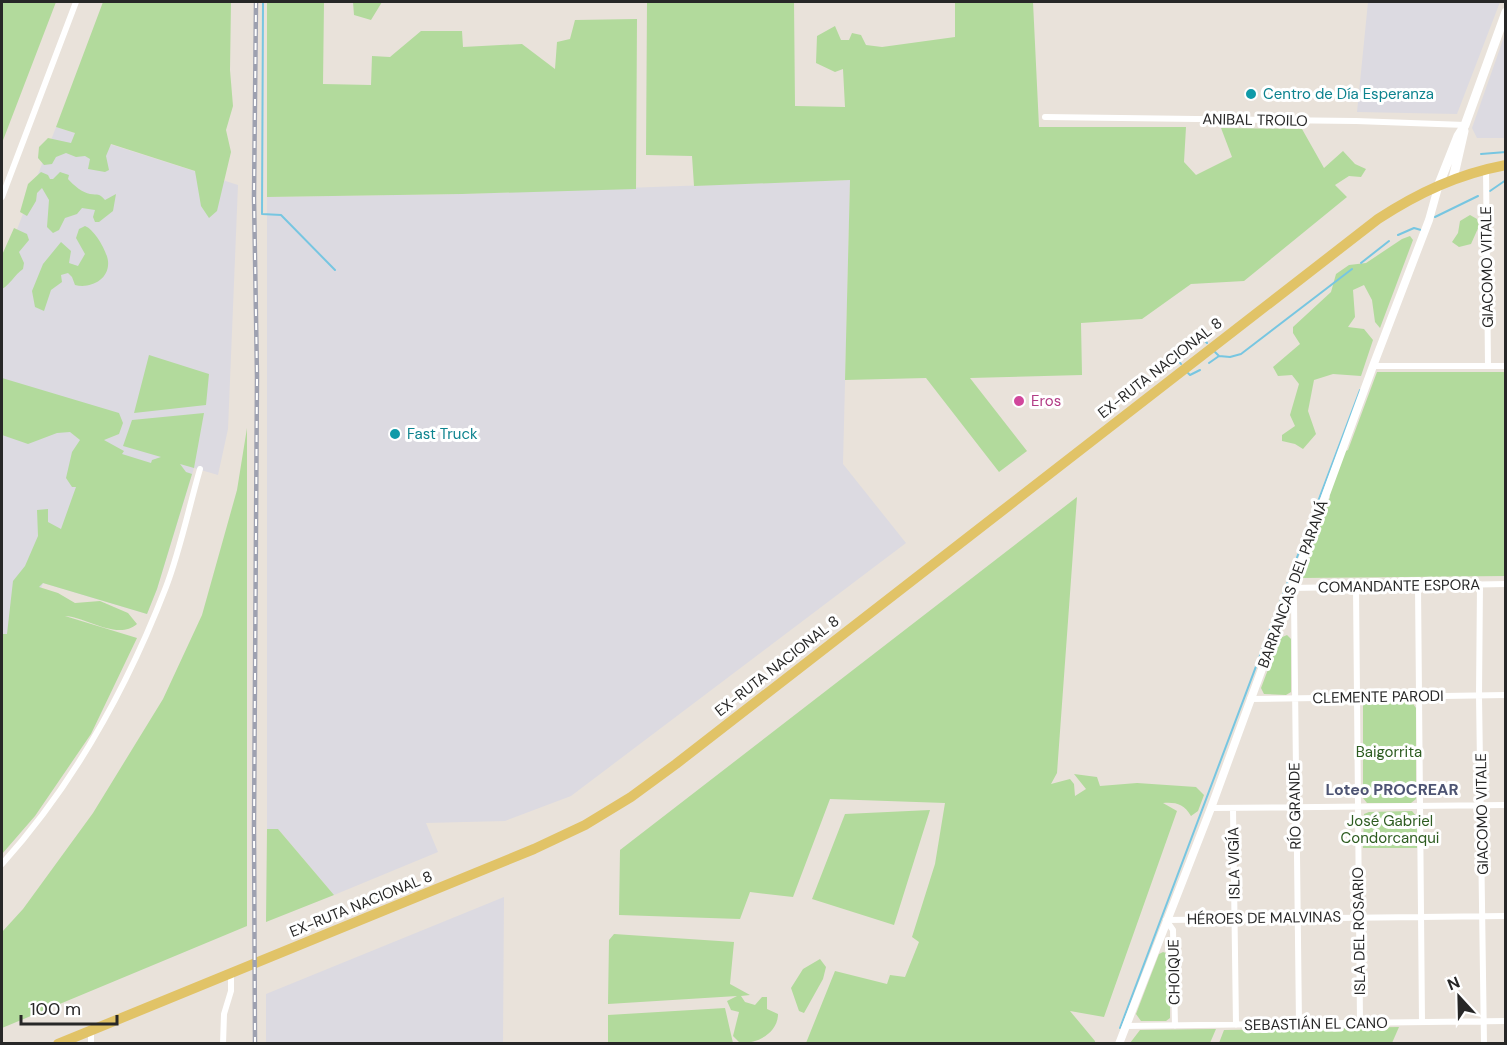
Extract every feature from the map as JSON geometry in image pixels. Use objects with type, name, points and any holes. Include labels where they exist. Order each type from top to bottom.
[{"type":"main road","name":"BARRANCAS DEL PARANÁ","points":[[1439,184],[1458,136],[1465,125],[1506,12]]},
{"type":"main road","name":"BARRANCAS DEL PARANÁ","points":[[1453,179],[1464,138],[1465,125]]},
{"type":"main road","name":"EX-RUTA NACIONAL 8","points":[[58,1044],[534,849],[585,825],[631,797],[1372,224],[1439,184],[1506,165]]},
{"type":"street","points":[[2,197],[76,2]]},
{"type":"street","name":"ANIBAL TROILO","points":[[1045,117],[1356,121],[1465,125]]},
{"type":"street","name":"GIACOMO VITALE","points":[[1486,169],[1488,366]]},
{"type":"street","name":"BARRANCAS DEL PARANÁ","points":[[1119,1044],[1210,808],[1429,220],[1439,184]]},
{"type":"street","points":[[1373,366],[1506,366]]},
{"type":"street","points":[[2,864],[70,775],[95,737],[125,679],[167,585],[200,469]]},
{"type":"street","name":"GIACOMO VITALE","points":[[1480,584],[1479,695],[1484,1044]]},
{"type":"street","name":"COMANDANTE ESPORA","points":[[1292,588],[1506,584]]},
{"type":"street","points":[[1418,586],[1422,1022]]},
{"type":"street","name":"ISLA DEL ROSARIO","points":[[1356,587],[1360,1023]]},
{"type":"street","name":"RÍO GRANDE","points":[[1292,588],[1299,1024]]},
{"type":"street","name":"CLEMENTE PARODI","points":[[1250,699],[1506,695]]},
{"type":"street","points":[[1210,808],[1506,805]]},
{"type":"street","name":"ISLA VIGÍA","points":[[1233,808],[1236,1025]]},
{"type":"street","name":"HÉROES DE MALVINAS","points":[[1166,920],[1506,916]]},
{"type":"street","name":"CHOIQUE","points":[[1166,920],[1173,930],[1175,1026]]},
{"type":"street","points":[[223,1044],[223,1021],[231,991],[231,974]]},
{"type":"street","name":"SEBASTIÁN EL CANO","points":[[1126,1026],[1506,1021]]},
{"type":"street","points":[[91,1030],[92,1044]]},
{"type":"shaded area","points":[[1368,2],[1500,2],[1457,114],[1357,112]]},
{"type":"shaded area","points":[[1505,34],[1505,138],[1477,138],[1472,128]]},
{"type":"shaded area","points":[[56,127],[238,185],[228,429],[218,475],[194,468],[157,589],[147,614],[43,583],[12,668],[2,665],[2,269]]},
{"type":"shaded area","points":[[850,180],[843,464],[906,543],[571,796],[505,821],[426,823],[438,852],[334,895],[278,829],[267,829],[267,197],[462,194]]},
{"type":"shaded area","points":[[504,897],[503,1043],[266,1043],[266,994]]},
{"type":"green space","points":[[2,2],[56,2],[2,143]]},
{"type":"green space","points":[[103,2],[231,2],[230,70],[233,106],[226,130],[231,152],[217,211],[209,218],[201,206],[195,171],[111,144],[106,156],[109,170],[105,172],[88,169],[90,159],[85,156],[76,157],[66,153],[56,157],[52,164],[44,165],[38,158],[39,147],[48,138],[71,143],[75,133],[56,127]]},
{"type":"green space","points":[[267,2],[324,2],[323,84],[371,85],[372,56],[390,57],[421,31],[462,31],[463,47],[522,44],[555,69],[557,42],[570,39],[575,20],[637,19],[636,189],[267,197]]},
{"type":"green space","points":[[353,2],[382,2],[371,20],[354,15]]},
{"type":"green space","points":[[647,2],[794,2],[795,106],[845,107],[843,69],[835,72],[816,63],[817,36],[835,26],[841,40],[849,40],[852,33],[861,35],[866,45],[882,47],[955,37],[955,2],[1033,2],[1039,127],[1186,127],[1184,162],[1196,175],[1232,157],[1221,128],[1302,129],[1324,168],[1343,151],[1355,164],[1366,169],[1361,177],[1349,176],[1335,185],[1347,197],[1244,281],[1191,284],[1142,319],[1081,323],[1082,375],[970,378],[1027,451],[999,472],[926,378],[845,380],[850,180],[694,186],[692,156],[646,155]]},
{"type":"green space","points":[[41,172],[48,175],[50,179],[60,172],[69,175],[68,179],[78,188],[87,193],[100,195],[105,200],[116,194],[113,211],[99,222],[95,222],[93,217],[95,210],[82,208],[77,214],[65,218],[59,230],[53,233],[47,227],[49,200],[42,188],[37,193],[36,201],[27,216],[20,212],[28,184]]},
{"type":"green space","points":[[1470,215],[1477,219],[1479,226],[1471,244],[1459,247],[1452,242],[1458,233],[1460,221]]},
{"type":"green space","points":[[85,226],[100,241],[105,252],[108,261],[106,273],[98,282],[87,286],[75,285],[68,273],[61,275],[62,282],[51,290],[44,311],[35,307],[32,291],[43,264],[61,242],[71,251],[69,263],[78,266],[85,254],[76,238],[79,229]]},
{"type":"green space","points":[[14,228],[27,234],[29,240],[19,252],[24,263],[23,269],[2,289],[2,255]]},
{"type":"green space","points":[[1410,236],[1413,240],[1380,328],[1375,322],[1372,300],[1364,285],[1353,290],[1355,317],[1348,327],[1364,329],[1373,340],[1361,376],[1333,374],[1314,380],[1308,411],[1316,434],[1303,449],[1295,444],[1282,441],[1282,435],[1295,426],[1290,415],[1299,384],[1292,375],[1278,376],[1273,367],[1300,344],[1293,333],[1293,327],[1331,292],[1336,274],[1349,265],[1366,263]]},
{"type":"green space","points":[[149,355],[209,374],[206,405],[134,413]]},
{"type":"green space","points":[[1377,372],[1505,372],[1505,576],[1300,578],[1330,497],[1328,494],[1343,452],[1348,450]]},
{"type":"green space","points":[[2,378],[119,413],[123,423],[119,434],[104,440],[124,451],[122,454],[151,463],[152,460],[161,457],[123,446],[132,420],[204,413],[194,468],[180,464],[186,472],[192,474],[157,589],[147,614],[43,583],[39,587],[58,593],[75,603],[100,601],[128,613],[137,624],[129,629],[121,630],[65,616],[137,638],[91,734],[35,816],[2,854],[2,634],[7,634],[13,581],[25,566],[38,536],[37,510],[48,509],[48,522],[61,529],[76,487],[72,487],[66,478],[72,452],[80,440],[70,432],[57,433],[28,444],[2,435]]},
{"type":"green space","points":[[247,428],[247,926],[2,1028],[2,932],[23,909],[93,813],[163,699],[202,615],[237,490]]},
{"type":"green space","points":[[1077,497],[1057,773],[1051,784],[1070,779],[1074,784],[1075,796],[1086,789],[1074,774],[1097,777],[1100,786],[1137,783],[1196,787],[1204,795],[1198,811],[1191,816],[1179,805],[1163,803],[1177,811],[1104,1017],[1070,1011],[1095,1043],[806,1043],[835,971],[887,984],[890,975],[905,977],[919,942],[912,937],[935,864],[945,803],[830,799],[793,897],[750,892],[740,919],[619,915],[620,850]]},
{"type":"green space","points":[[1287,635],[1291,639],[1291,692],[1286,695],[1264,694],[1261,688],[1280,638]]},
{"type":"green space","name":"Baigorrita","points":[[1411,701],[1416,708],[1416,799],[1411,803],[1367,803],[1363,798],[1363,705],[1368,702]]},
{"type":"green space","points":[[930,810],[894,925],[812,899],[845,814]]},
{"type":"green space","name":"José Gabriel Condorcanqui","points":[[1412,811],[1417,817],[1417,848],[1363,848],[1364,814]]},
{"type":"green space","points":[[267,829],[278,829],[334,895],[266,922]]},
{"type":"green space","points":[[614,934],[734,942],[730,984],[750,995],[741,996],[745,1002],[755,1005],[762,997],[767,997],[767,1009],[778,1014],[774,1027],[765,1036],[753,1042],[740,1043],[733,1036],[739,1012],[731,1010],[727,1001],[737,996],[608,1004],[609,940]]},
{"type":"green space","points":[[1163,952],[1169,954],[1170,957],[1170,1018],[1166,1021],[1141,1021],[1136,1014],[1159,954]]},
{"type":"green space","points":[[820,959],[826,967],[823,979],[804,1013],[799,1011],[791,988],[803,969]]},
{"type":"green space","points":[[725,1008],[733,1043],[608,1043],[608,1015]]},
{"type":"green space","points":[[1399,1027],[1392,1043],[1219,1043],[1224,1030]]},
{"type":"green space","points":[[1216,1029],[1210,1043],[1130,1043],[1140,1030]]},
{"type":"waterway","points":[[263,2],[262,214],[281,215],[335,270]]},
{"type":"waterway","points":[[1481,154],[1506,152]]},
{"type":"waterway","points":[[1490,191],[1506,180]]},
{"type":"waterway","points":[[1435,217],[1478,196]]},
{"type":"waterway","points":[[1398,235],[1414,228],[1421,230]]},
{"type":"waterway","points":[[1361,263],[1389,241]]},
{"type":"waterway","points":[[1215,352],[1219,356],[1230,357],[1241,354],[1352,269]]},
{"type":"waterway","points":[[1201,336],[1207,343]]},
{"type":"waterway","points":[[1174,355],[1181,364]]},
{"type":"waterway","points":[[1209,363],[1219,356]]},
{"type":"waterway","points":[[1188,373],[1190,375],[1200,370]]},
{"type":"waterway","points":[[1120,1028],[1360,390]]},
{"type":"railway","points":[[255,1044],[257,376],[254,197],[256,2]]},
{"type":"place","name":"Centro de Día Esperanza","points":[[1251,94]]},
{"type":"place","name":"Eros","points":[[1019,401]]},
{"type":"place","name":"Fast Truck","points":[[395,434]]},
{"type":"district","name":"Loteo PROCREAR","points":[[1392,789]]}]
